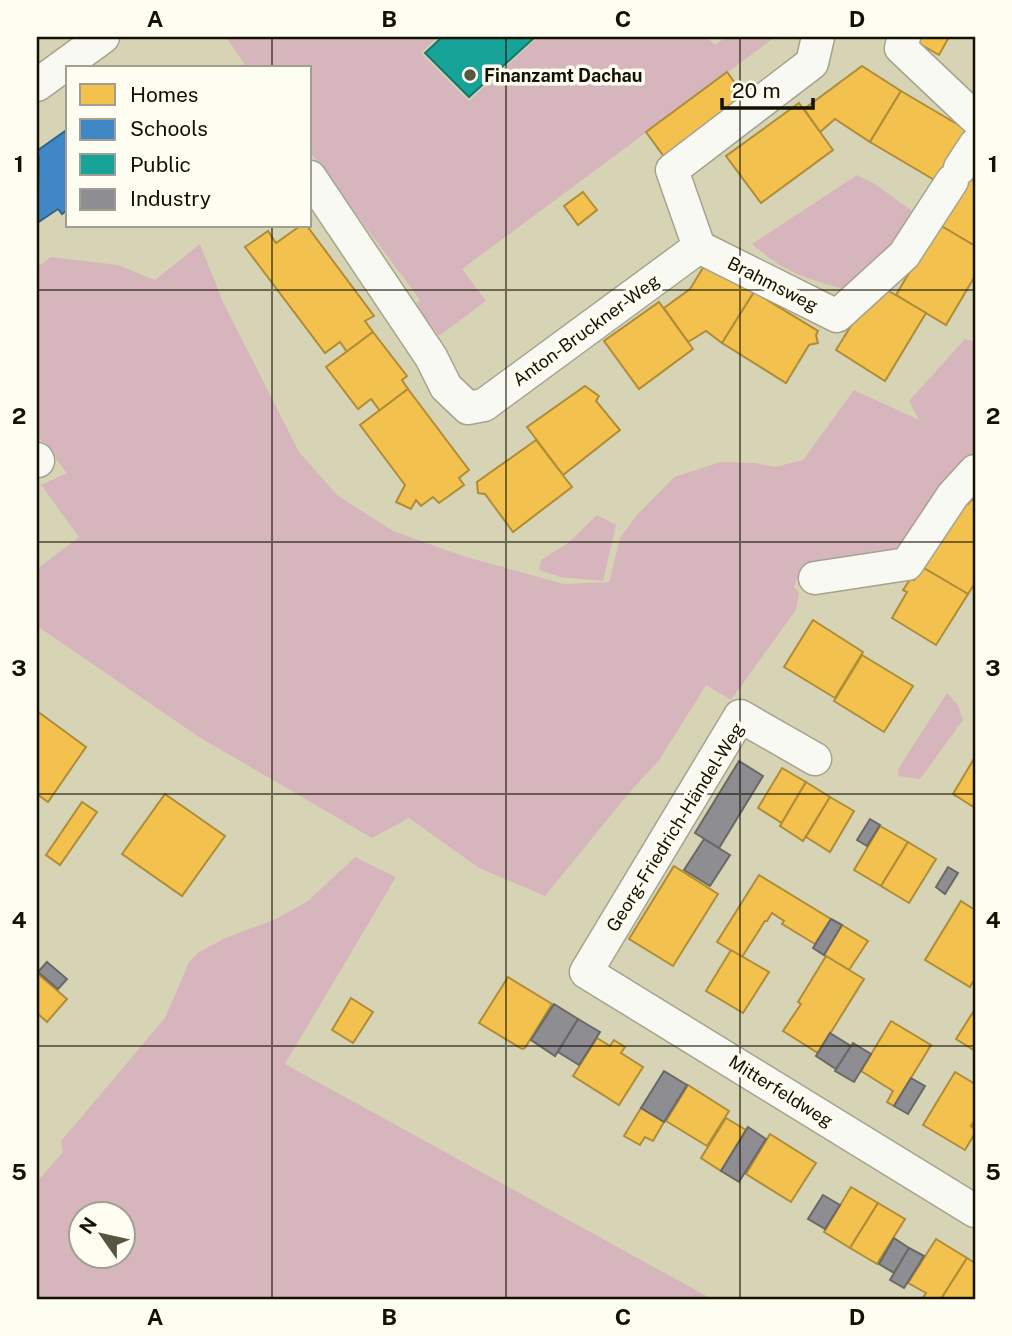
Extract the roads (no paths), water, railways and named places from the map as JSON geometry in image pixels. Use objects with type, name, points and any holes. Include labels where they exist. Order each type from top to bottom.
[{"type":"street","points":[[37,84],[103,37]]},
{"type":"street","points":[[699,247],[672,170],[812,63],[817,37]]},
{"type":"street","points":[[904,37],[901,48],[975,118]]},
{"type":"street","name":"Brahmsweg","points":[[699,247],[837,316],[904,255],[962,165]]},
{"type":"street","name":"Anton-Bruckner-Weg","points":[[312,180],[431,357],[446,387],[468,408],[484,405],[699,247]]},
{"type":"street","points":[[815,578],[907,564],[953,495],[975,471]]},
{"type":"street","name":"Georg-Friedrich-Händel-Weg","points":[[586,972],[740,716],[815,759]]},
{"type":"street","name":"Mitterfeldweg","points":[[586,972],[975,1211]]},
{"type":"place","name":"Finanzamt Dachau","points":[[470,75]]}]
